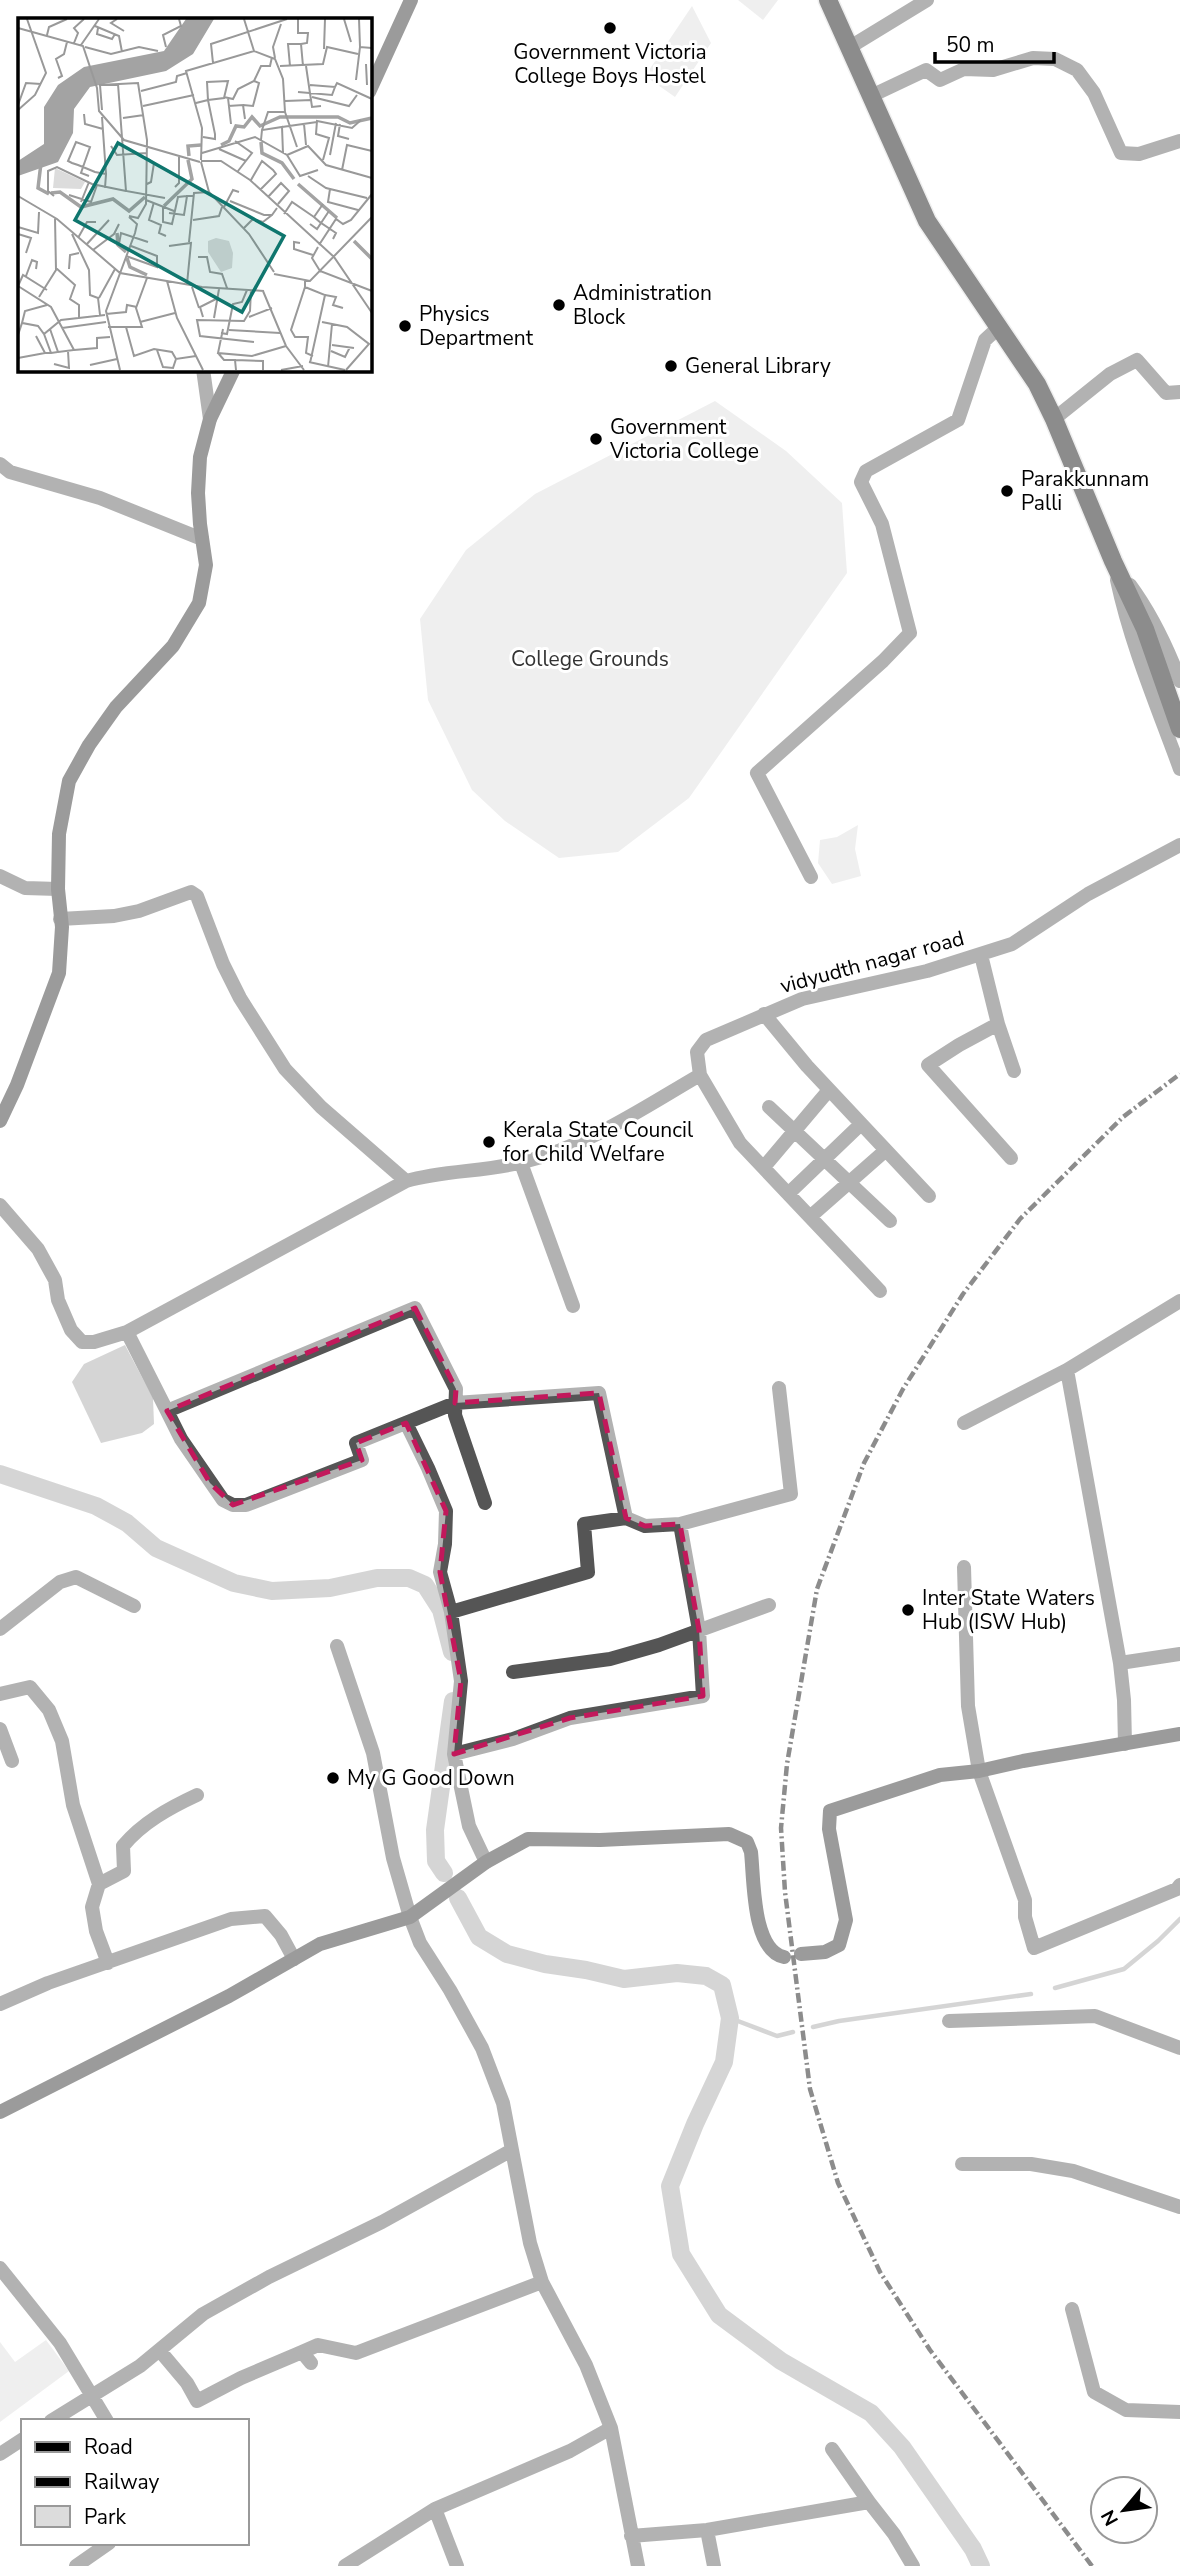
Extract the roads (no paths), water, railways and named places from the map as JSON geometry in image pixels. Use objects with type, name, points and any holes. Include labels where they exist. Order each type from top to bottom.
[{"type":"main road","points":[[828,0],[927,220],[1037,384],[1054,418],[1113,561],[1145,629],[1180,729]]},
{"type":"street","points":[[371,88],[411,0]]},
{"type":"street","points":[[850,47],[927,0]]},
{"type":"street","points":[[871,96],[926,70],[940,80],[964,69],[993,70],[1032,58],[1055,59],[1077,71],[1094,93],[1121,153],[1139,154],[1180,141]]},
{"type":"street","points":[[811,877],[757,773],[883,661],[910,633],[882,524],[861,482],[866,471],[958,420],[985,340],[998,328]]},
{"type":"street","points":[[1054,418],[1110,374],[1137,360],[1166,393],[1180,392]]},
{"type":"street","points":[[203,371],[210,419]]},
{"type":"street","points":[[0,1121],[17,1085],[59,972],[62,927],[58,889],[59,834],[69,781],[89,745],[116,708],[173,646],[199,603],[206,565],[198,493],[200,457],[210,419],[232,371]]},
{"type":"street","points":[[0,464],[10,472],[100,498],[202,539]]},
{"type":"street","points":[[1113,561],[1147,609],[1170,654],[1180,681]]},
{"type":"street","points":[[1113,561],[1125,618],[1150,693],[1180,769]]},
{"type":"street","name":"vidyudth nagar road","points":[[700,1075],[697,1052],[706,1040],[764,1014],[824,993],[927,971],[1012,944],[1088,894],[1180,845]]},
{"type":"street","points":[[0,876],[25,888],[58,889]]},
{"type":"street","points":[[60,919],[114,916],[139,911],[191,892],[197,896],[223,964],[240,998],[285,1069],[321,1107],[406,1181]]},
{"type":"street","points":[[981,955],[1014,1071]]},
{"type":"street","points":[[764,1014],[829,1090],[929,1196]]},
{"type":"street","points":[[999,1024],[928,1065],[1011,1158]]},
{"type":"street","points":[[0,1205],[38,1249],[55,1280],[58,1300],[71,1330],[82,1342],[94,1342],[127,1332],[406,1181],[431,1174],[521,1163],[601,1133],[700,1075],[740,1143],[880,1291]]},
{"type":"street","points":[[764,1167],[829,1090]]},
{"type":"street","points":[[769,1107],[891,1221]]},
{"type":"street","points":[[789,1193],[861,1124]]},
{"type":"street","points":[[811,1216],[886,1150]]},
{"type":"street","points":[[521,1163],[573,1306]]},
{"type":"street","points":[[964,1423],[1067,1370],[1180,1301]]},
{"type":"street","points":[[167,1411],[415,1308],[456,1389],[455,1415],[485,1503]]},
{"type":"street","points":[[127,1332],[181,1439],[223,1500],[233,1505],[246,1504],[362,1460],[356,1443],[455,1403],[599,1393],[626,1518]]},
{"type":"street","points":[[1067,1370],[1120,1663],[1125,1744]]},
{"type":"street","points":[[451,1612],[588,1572],[584,1524],[626,1518],[645,1526],[680,1524],[791,1494],[779,1388]]},
{"type":"street","points":[[405,1423],[446,1511],[445,1544],[440,1572],[451,1612],[461,1681],[454,1754],[468,1826],[486,1862]]},
{"type":"street","points":[[454,1754],[513,1739],[570,1718],[703,1696],[699,1630],[680,1524]]},
{"type":"street","points":[[964,1567],[968,1706],[979,1771],[1025,1900],[1025,1917],[1034,1948],[1177,1889],[1180,1885]]},
{"type":"street","points":[[0,1629],[60,1582],[76,1577],[134,1606]]},
{"type":"street","points":[[513,1672],[610,1659],[659,1645],[769,1605]]},
{"type":"street","points":[[337,1646],[373,1753],[393,1858],[410,1917],[420,1943],[482,2048],[503,2103],[530,2243],[542,2282],[586,2365],[611,2428],[638,2566]]},
{"type":"street","points":[[1120,1663],[1180,1654]]},
{"type":"street","points":[[0,1694],[30,1687],[49,1710],[62,1741],[74,1805],[99,1884],[92,1907],[96,1931],[108,1963]]},
{"type":"street","points":[[0,1729],[12,1761]]},
{"type":"street","points":[[801,1954],[825,1952],[839,1945],[846,1920],[829,1829],[830,1811],[940,1775],[979,1771],[1180,1734]]},
{"type":"street","points":[[99,1884],[124,1871],[123,1846],[134,1832],[197,1795]]},
{"type":"street","points":[[0,2112],[229,1996],[320,1944],[410,1917],[486,1862],[528,1839],[600,1840],[729,1835],[747,1842],[751,1852],[760,1930],[769,1949],[783,1957]]},
{"type":"street","points":[[0,2004],[48,1983],[231,1919],[265,1916],[281,1935],[294,1959]]},
{"type":"street","points":[[949,2021],[1095,2015],[1180,2049]]},
{"type":"street","points":[[54,2419],[141,2367],[203,2314],[269,2277],[393,2217],[512,2150]]},
{"type":"street","points":[[962,2164],[1031,2164],[1073,2171],[1180,2207]]},
{"type":"street","points":[[0,2268],[60,2343],[106,2419]]},
{"type":"street","points":[[160,2351],[187,2383],[197,2401],[241,2378],[306,2358],[318,2345],[356,2353],[542,2282]]},
{"type":"street","points":[[1072,2309],[1094,2392],[1126,2410],[1180,2412]]},
{"type":"street","points":[[345,2566],[435,2509],[570,2451],[611,2428]]},
{"type":"street","points":[[0,2454],[21,2440]]},
{"type":"street","points":[[832,2449],[894,2534],[913,2566]]},
{"type":"street","points":[[631,2536],[707,2530],[869,2502]]},
{"type":"street","points":[[435,2509],[457,2566]]},
{"type":"street","points":[[707,2530],[714,2566]]},
{"type":"street","points":[[76,2566],[106,2545]]},
{"type":"waterway","points":[[0,1474],[96,1506],[127,1523],[156,1548],[234,1583],[272,1591],[330,1588],[377,1578],[409,1578],[425,1585],[441,1610],[452,1652]]},
{"type":"waterway","points":[[444,1873],[436,1861],[435,1830],[453,1701]]},
{"type":"waterway","points":[[458,1898],[479,1937],[507,1954],[624,1979],[677,1973],[706,1976],[722,1985],[730,2018],[724,2062],[670,2186],[681,2254],[719,2315],[781,2361],[871,2413],[902,2447],[973,2549],[981,2566]]},
{"type":"waterway","points":[[1055,1988],[1124,1969],[1180,1919]]},
{"type":"waterway","points":[[813,2027],[1031,1994]]},
{"type":"waterway","points":[[730,2018],[777,2036],[793,2032]]},
{"type":"railway","points":[[1092,2566],[930,2350],[880,2272],[838,2183],[810,2089],[785,1892],[781,1828],[787,1764],[817,1589],[864,1463],[903,1389],[963,1294],[1020,1219],[1123,1117],[1180,1074]]},
{"type":"place","name":"Government Victoria College Boys Hostel","points":[[610,28]]},
{"type":"place","name":"Administration Block","points":[[559,305]]},
{"type":"place","name":"Physics Department","points":[[405,326]]},
{"type":"place","name":"General Library","points":[[671,366]]},
{"type":"place","name":"Government Victoria College","points":[[596,439]]},
{"type":"place","name":"Parakkunnam Palli","points":[[1007,491]]},
{"type":"place","name":"Kerala State Council for Child Welfare","points":[[489,1142]]},
{"type":"place","name":"Inter State Waters Hub (ISW Hub)","points":[[908,1610]]},
{"type":"place","name":"My G Good Down","points":[[333,1778]]},
{"type":"park label","name":"College Grounds","points":[[590,659]]}]
